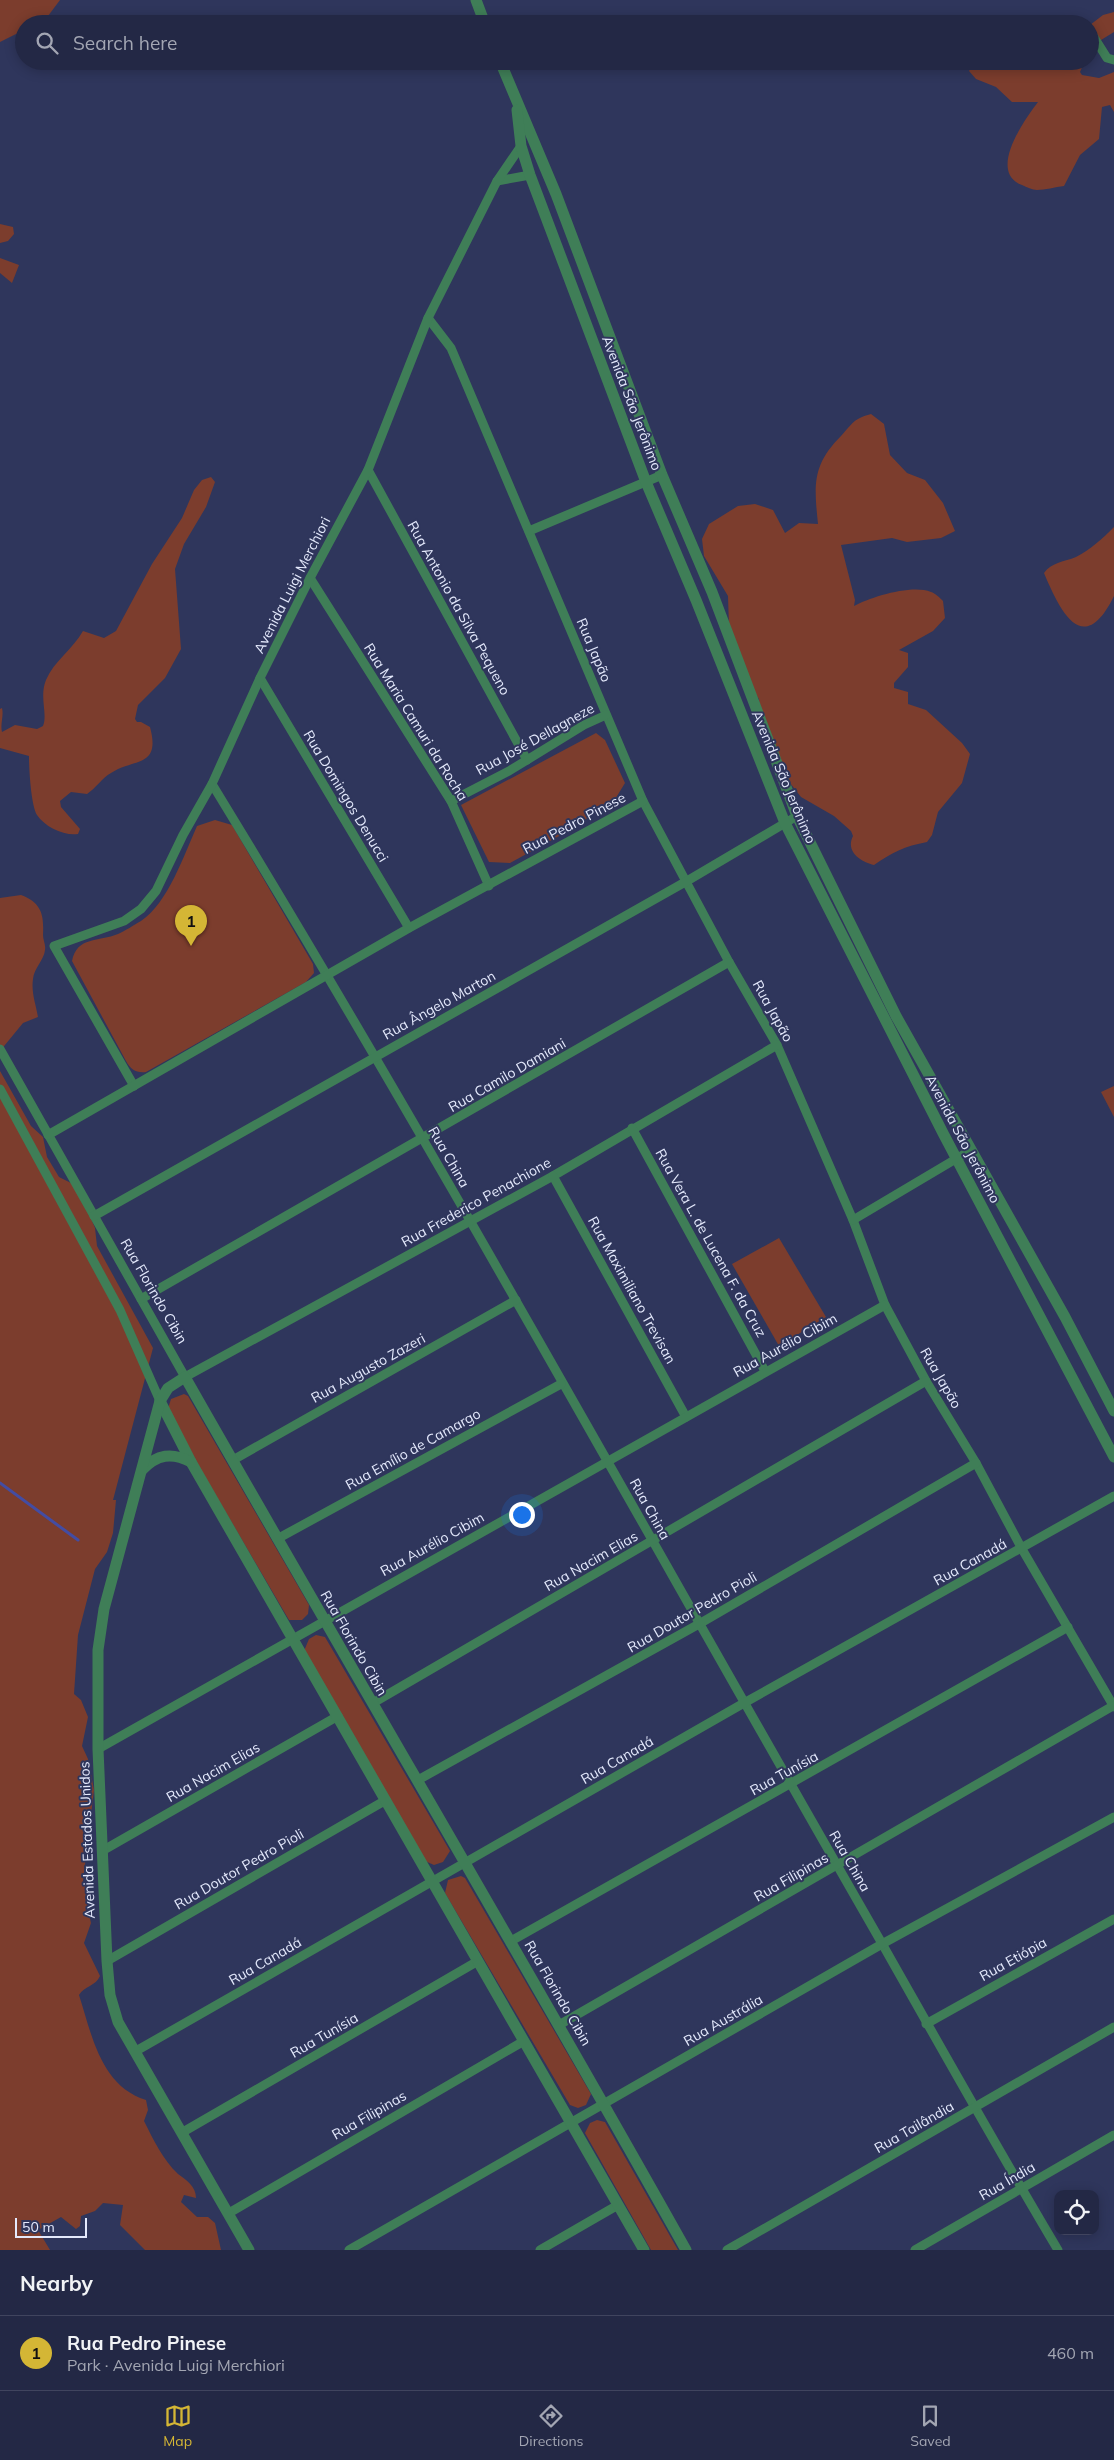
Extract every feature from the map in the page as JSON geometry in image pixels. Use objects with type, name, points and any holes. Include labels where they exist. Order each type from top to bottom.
[{"type":"street","points":[[476,0],[482,15]]},
{"type":"street","points":[[1099,45],[1107,58],[1114,60]]},
{"type":"street","name":"Avenida São Jerônimo","points":[[503,70],[516,103],[532,133],[662,475],[720,615],[797,816],[896,1016],[1065,1317],[1114,1411]]},
{"type":"street","name":"Avenida São Jerônimo","points":[[516,103],[521,146],[530,175],[646,482],[705,622],[785,823],[956,1157],[1114,1457]]},
{"type":"street","points":[[521,146],[532,155],[544,178],[556,194]]},
{"type":"street","name":"Avenida Luigi Merchiori","points":[[134,1086],[54,946],[124,921],[142,909],[156,891],[183,836],[212,784],[260,678],[310,578],[368,470],[428,318],[497,181],[521,146]]},
{"type":"street","points":[[497,181],[530,175]]},
{"type":"street","name":"Rua Japão","points":[[428,318],[451,348],[643,801],[729,962],[777,1045],[853,1220],[885,1305],[926,1381],[976,1463],[1022,1548],[1114,1706]]},
{"type":"street","name":"Rua Antonio da Silva Pequeno","points":[[368,470],[527,760]]},
{"type":"street","points":[[529,531],[662,475]]},
{"type":"street","name":"Rua Maria Camuri da Rocha","points":[[310,578],[451,801],[489,886]]},
{"type":"street","points":[[705,622],[720,615]]},
{"type":"street","name":"Rua Domingos Denucci","points":[[260,678],[409,928]]},
{"type":"street","name":"Rua José Dellagneze","points":[[451,801],[527,760],[584,725],[606,715]]},
{"type":"street","name":"Rua China","points":[[212,784],[376,1057],[882,1944],[973,2108],[1058,2250]]},
{"type":"street","name":"Rua Pedro Pinese","points":[[48,1135],[409,928],[643,801]]},
{"type":"street","name":"Rua Ângelo Marton","points":[[94,1216],[687,881],[797,816]]},
{"type":"street","name":"Rua Camilo Damiani","points":[[142,1299],[423,1140],[729,962]]},
{"type":"street","name":"Rua Frederico Penachione","points":[[185,1376],[553,1176],[632,1128],[777,1045]]},
{"type":"street","name":"Rua Florindo Cibin","points":[[0,1049],[323,1621],[511,1941],[686,2250]]},
{"type":"street","points":[[0,1089],[120,1310],[160,1400],[191,1462],[644,2250]]},
{"type":"street","name":"Rua Vera L. de Lucena F. da Cruz","points":[[632,1128],[765,1372]]},
{"type":"street","points":[[853,1220],[956,1157],[971,1150]]},
{"type":"street","name":"Rua Maximiliano Trevisan","points":[[553,1176],[686,1418]]},
{"type":"street","name":"Rua Augusto Zazeri","points":[[233,1460],[516,1300]]},
{"type":"street","name":"Rua Aurélio Cibim","points":[[98,1749],[885,1305]]},
{"type":"street","points":[[160,1400],[168,1388],[185,1376]]},
{"type":"street","name":"Rua Nacim Elias","points":[[372,1703],[653,1542],[926,1381]]},
{"type":"street","name":"Rua Emílio de Camargo","points":[[277,1538],[561,1384]]},
{"type":"street","name":"Avenida Estados Unidos","points":[[160,1400],[104,1609],[98,1650],[98,1749],[110,1995],[118,2022],[183,2132],[248,2250]]},
{"type":"street","points":[[141,1471],[151,1461],[164,1455],[178,1456],[191,1462]]},
{"type":"street","name":"Rua Doutor Pedro Pioli","points":[[418,1780],[699,1624],[976,1463]]},
{"type":"street","name":"Rua Canadá","points":[[136,2052],[744,1703],[1114,1496]]},
{"type":"street","name":"Rua Tunísia","points":[[511,1941],[791,1785],[1068,1627]]},
{"type":"street","name":"Rua Filipinas","points":[[559,2025],[1114,1706]]},
{"type":"street","name":"Rua Nacim Elias","points":[[102,1851],[338,1716]]},
{"type":"street","name":"Rua Doutor Pedro Pioli","points":[[107,1961],[386,1800]]},
{"type":"street","name":"Rua Austrália","points":[[349,2250],[570,2121],[605,2104],[882,1944],[1114,1817]]},
{"type":"street","name":"Rua Etiópia","points":[[926,2024],[1114,1919]]},
{"type":"street","name":"Rua Tunísia","points":[[183,2132],[478,1961]]},
{"type":"street","name":"Rua Tailândia","points":[[726,2250],[1114,2027]]},
{"type":"street","name":"Rua Filipinas","points":[[229,2214],[524,2041]]},
{"type":"street","name":"Rua Índia","points":[[915,2250],[1114,2135]]},
{"type":"street","points":[[540,2250],[618,2205]]},
{"type":"shaded area","points":[[0,0],[60,0],[49,15],[15,15],[15,34],[0,42]]},
{"type":"shaded area","points":[[1114,12],[1114,32],[1099,42],[1099,18]]},
{"type":"shaded area","points":[[1081,70],[1082,75],[1099,78],[1114,72],[1114,112],[1110,105],[1102,107],[1099,139],[1080,155],[1064,186],[1043,190],[1031,189],[1012,178],[1008,169],[1008,158],[1018,132],[1038,102],[1012,102],[996,87],[976,79],[969,71]]},
{"type":"shaded area","points":[[0,224],[13,227],[14,234],[8,241],[0,243]]},
{"type":"shaded area","points":[[0,258],[19,265],[12,283],[0,273]]},
{"type":"shaded area","points":[[871,414],[884,424],[890,455],[907,473],[925,480],[943,503],[955,531],[941,538],[907,542],[892,538],[841,545],[855,600],[854,606],[892,593],[913,590],[933,593],[943,601],[945,618],[933,631],[899,650],[908,653],[908,667],[894,683],[894,688],[908,692],[908,704],[926,710],[962,743],[970,754],[962,783],[938,812],[932,835],[927,842],[899,850],[874,865],[860,859],[853,851],[851,847],[853,836],[851,831],[834,816],[801,797],[783,774],[760,716],[759,699],[744,679],[729,627],[728,596],[704,556],[702,539],[709,524],[738,506],[755,504],[773,510],[785,533],[799,523],[818,524],[816,487],[820,466],[832,447],[854,422]]},
{"type":"shaded area","points":[[211,477],[215,482],[206,507],[184,544],[175,569],[181,649],[165,678],[138,705],[135,719],[137,722],[150,727],[152,749],[149,756],[108,775],[87,794],[71,792],[60,801],[61,807],[80,829],[78,834],[67,834],[55,830],[40,819],[35,810],[29,756],[0,748],[0,709],[2,708],[2,732],[15,725],[37,729],[43,726],[45,716],[43,693],[49,673],[83,631],[104,638],[116,631],[152,564],[182,518],[194,490],[202,480]]},
{"type":"shaded area","points":[[1114,527],[1114,596],[1103,615],[1092,624],[1082,626],[1073,622],[1065,614],[1044,573],[1054,564],[1076,557],[1087,551]]},
{"type":"shaded area","points":[[596,733],[605,740],[625,783],[614,801],[561,835],[510,863],[489,862],[461,805]]},
{"type":"shaded area","points":[[215,820],[232,825],[313,964],[314,973],[306,982],[146,1072],[139,1072],[132,1069],[126,1061],[72,961],[79,947],[90,941],[127,930],[151,913],[174,878],[197,826]]},
{"type":"shaded area","points":[[21,895],[37,906],[43,921],[45,950],[34,975],[33,984],[38,1017],[23,1023],[0,1051],[0,898]]},
{"type":"shaded area","points":[[0,1071],[31,1126],[43,1137],[47,1157],[59,1177],[71,1183],[87,1209],[95,1228],[97,1246],[153,1348],[113,1500],[116,1500],[113,1533],[107,1552],[95,1569],[78,1635],[74,1694],[81,1700],[88,1717],[82,1746],[88,1759],[94,1790],[83,1881],[91,1896],[88,1910],[91,1923],[84,1943],[100,1976],[96,1982],[79,1995],[100,2058],[118,2083],[131,2093],[146,2100],[148,2110],[144,2121],[155,2142],[163,2156],[178,2174],[190,2184],[196,2194],[196,2198],[184,2195],[181,2202],[197,2217],[208,2217],[215,2223],[221,2250],[145,2250],[120,2225],[123,2205],[103,2203],[95,2211],[81,2216],[80,2226],[76,2229],[61,2217],[38,2230],[50,2250],[0,2250]]},
{"type":"shaded area","points":[[1114,1086],[1114,1117],[1101,1092]]},
{"type":"shaded area","points":[[779,1238],[826,1317],[779,1346],[732,1264]]},
{"type":"shaded area","points":[[184,1394],[188,1396],[309,1605],[308,1614],[302,1620],[289,1620],[167,1412],[171,1399]]},
{"type":"shaded area","points":[[316,1635],[325,1637],[450,1851],[443,1862],[434,1865],[425,1861],[304,1651],[309,1639]]},
{"type":"shaded area","points":[[461,1876],[465,1878],[591,2094],[586,2105],[578,2108],[570,2105],[445,1893],[448,1880]]},
{"type":"shaded area","points":[[597,2120],[605,2122],[678,2250],[651,2250],[585,2133],[590,2123]]},
{"type":"waterway","points":[[0,1483],[78,1540]]},
{"type":"place","name":"Rua Pedro Pinese","points":[[191,946]]}]
